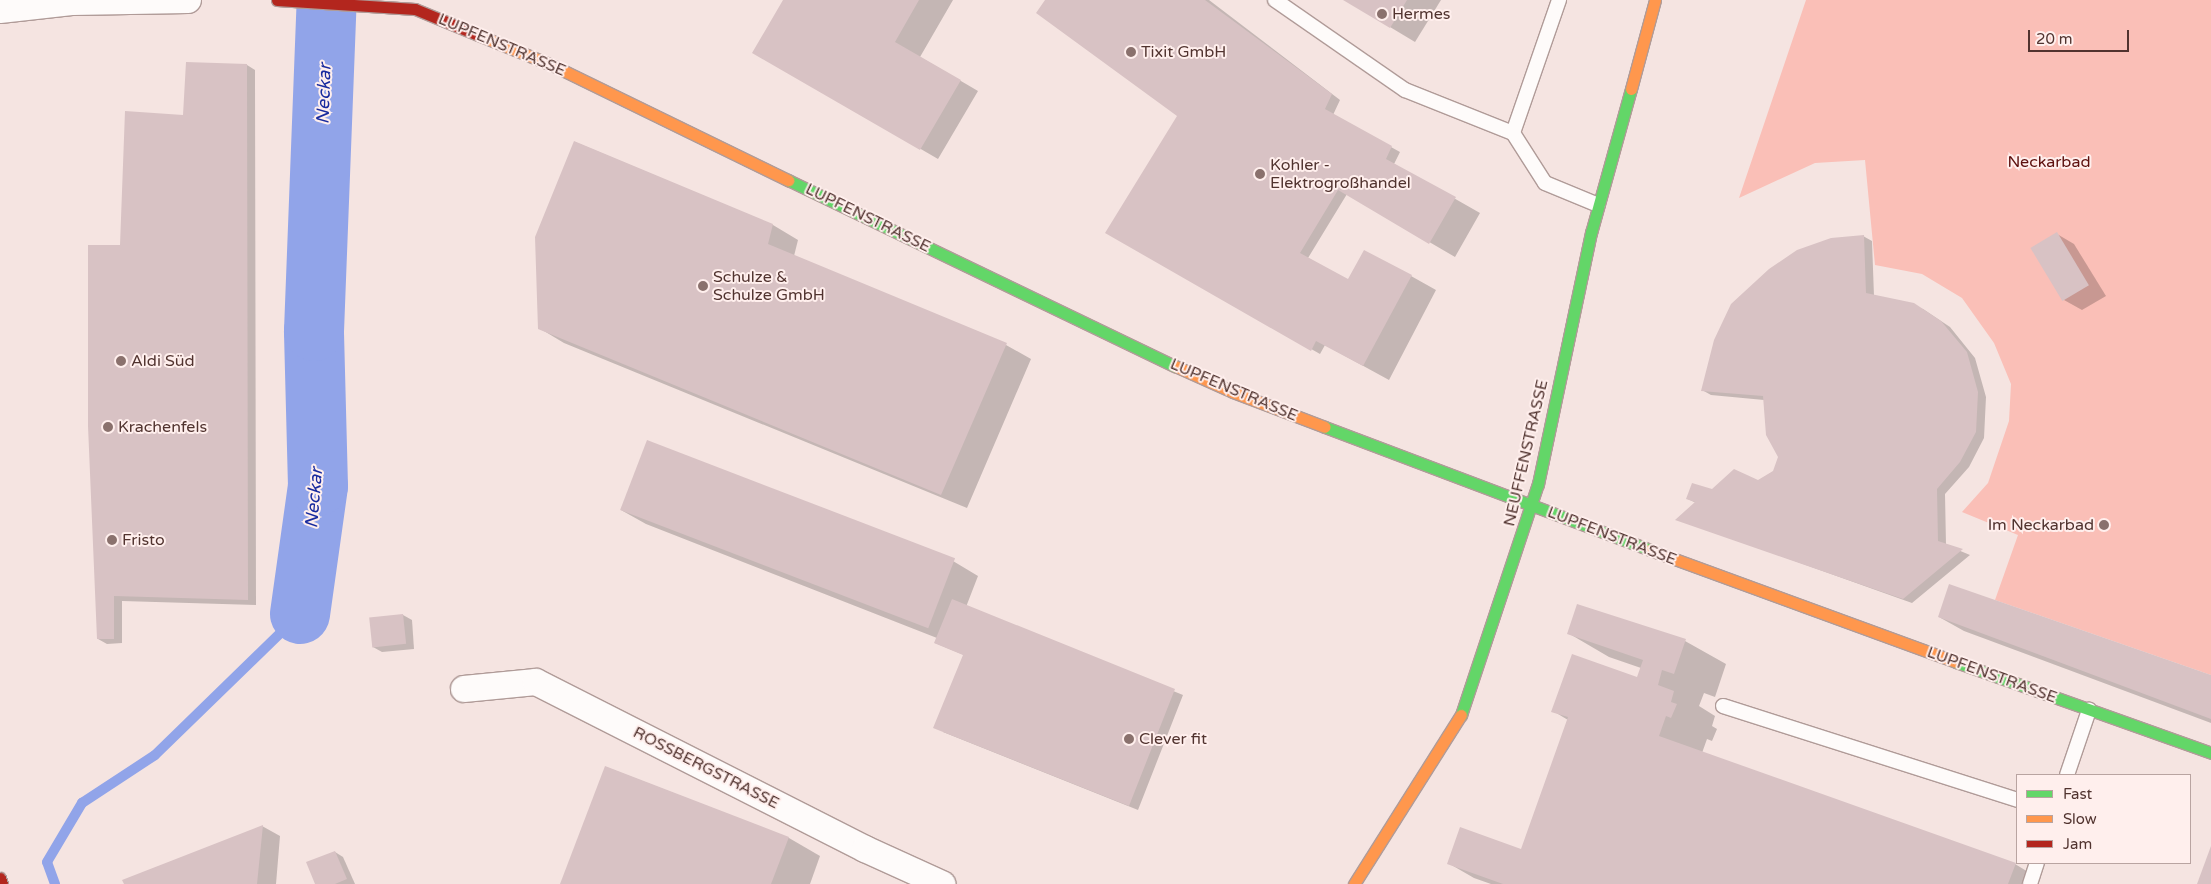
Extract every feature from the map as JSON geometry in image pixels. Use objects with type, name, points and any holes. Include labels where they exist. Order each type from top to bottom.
[{"type":"street","points":[[0,10],[72,1],[188,0]]},
{"type":"street","name":"LUPFENSTRASSE","points":[[277,0],[415,5],[552,65],[1072,318],[1233,392],[1774,597],[2211,753]]},
{"type":"street","name":"NEUFFENSTRASSE","points":[[1354,884],[1461,716],[1532,505],[1598,205],[1655,0]]},
{"type":"street","name":"ROSSBERGSTRASSE","points":[[464,689],[536,682],[865,850],[942,884]]},
{"type":"street","points":[[0,878],[2,884]]},
{"type":"lane","points":[[1275,0],[1405,90],[1512,133],[1545,183],[1598,205]]},
{"type":"lane","points":[[1512,133],[1559,0]]},
{"type":"lane","points":[[1723,706],[2016,800]]},
{"type":"lane","points":[[2067,774],[2089,710]]},
{"type":"lane","points":[[2030,884],[2037,864]]},
{"type":"green space","name":"Neckarbad","points":[[1806,0],[2211,0],[2211,675],[1995,600],[2018,535],[1962,512],[1988,483],[2009,421],[2011,384],[1994,343],[1962,298],[1922,274],[1875,265],[1865,160],[1815,163],[1739,198]]},
{"type":"building","points":[[783,0],[919,0],[895,42],[961,80],[920,150],[752,53]]},
{"type":"building","name":"Kohler - Elektrogroßhandel","points":[[1045,0],[1205,0],[1332,94],[1325,109],[1392,146],[1386,159],[1456,197],[1429,244],[1338,190],[1300,253],[1348,279],[1364,250],[1412,275],[1363,366],[1316,341],[1311,351],[1105,233],[1177,116],[1036,13]]},
{"type":"building","name":"Hermes","points":[[1343,0],[1407,0],[1390,28]]},
{"type":"building","points":[[186,62],[247,64],[248,600],[114,596],[114,639],[97,639],[88,426],[88,245],[120,245],[125,111],[183,115]]},
{"type":"building","name":"Schulze & Schulze GmbH","points":[[574,141],[773,224],[768,244],[1007,343],[941,495],[538,329],[535,237]]},
{"type":"building","points":[[2057,232],[2089,285],[2062,301],[2030,248]]},
{"type":"building","points":[[1864,235],[1866,293],[1914,303],[1941,321],[1967,352],[1978,392],[1976,432],[1960,462],[1937,489],[1938,541],[1963,549],[1903,599],[1675,520],[1695,502],[1686,499],[1692,483],[1712,489],[1734,469],[1758,480],[1773,471],[1778,457],[1766,435],[1763,396],[1701,391],[1714,340],[1731,304],[1769,269],[1797,250],[1831,238]]},
{"type":"building","points":[[647,440],[955,558],[928,628],[620,510]]},
{"type":"building","points":[[1949,584],[2211,675],[2211,719],[1938,617]]},
{"type":"building","points":[[952,599],[1175,689],[1129,806],[933,728],[963,655],[934,643]]},
{"type":"building","points":[[1577,604],[1686,639],[1674,674],[1662,670],[1658,685],[1674,691],[1671,702],[1677,704],[1671,718],[1666,716],[1659,736],[2016,863],[2008,884],[1503,884],[1447,864],[1460,827],[1521,849],[1568,717],[1551,712],[1572,654],[1637,677],[1643,660],[1567,634]]},
{"type":"building","points":[[403,614],[406,644],[372,647],[369,618]]},
{"type":"building","points":[[605,766],[789,837],[771,884],[560,884]]},
{"type":"building","points":[[263,825],[257,884],[124,884],[122,880]]},
{"type":"building","points":[[2211,846],[2211,884],[2197,884]]},
{"type":"building","points":[[335,851],[347,879],[335,884],[315,884],[306,862]]},
{"type":"waterway","name":"Neckar","points":[[300,614],[318,486],[314,331],[327,0]]},
{"type":"waterway","name":"Neckar","points":[[55,884],[47,862],[82,803],[155,755],[300,614]]},
{"type":"traffic: fast","points":[[1461,715],[1538,484],[1591,233],[1631,89]]},
{"type":"traffic: fast","points":[[788,180],[1175,366]]},
{"type":"traffic: fast","points":[[1325,427],[1650,550]]},
{"type":"traffic: fast","points":[[1956,662],[2211,753]]},
{"type":"traffic: slow","points":[[1631,89],[1655,0]]},
{"type":"traffic: slow","points":[[478,35],[552,65],[788,180]]},
{"type":"traffic: slow","points":[[1175,366],[1233,392],[1325,427]]},
{"type":"traffic: slow","points":[[1650,550],[1956,662]]},
{"type":"traffic: slow","points":[[1354,884],[1461,715]]},
{"type":"traffic: jam","points":[[277,0],[415,9],[478,35]]},
{"type":"traffic: jam","points":[[0,878],[2,884]]},
{"type":"place","name":"Hermes","points":[[1382,14]]},
{"type":"place","name":"Tixit GmbH","points":[[1131,52]]},
{"type":"place","name":"Kohler - Elektrogroßhandel","points":[[1260,174]]},
{"type":"place","name":"Schulze & Schulze GmbH","points":[[703,286]]},
{"type":"place","name":"Aldi Süd","points":[[121,361]]},
{"type":"place","name":"Krachenfels","points":[[108,427]]},
{"type":"place","name":"Im Neckarbad","points":[[2104,525]]},
{"type":"place","name":"Fristo","points":[[112,540]]},
{"type":"place","name":"Clever fit","points":[[1129,739]]}]
